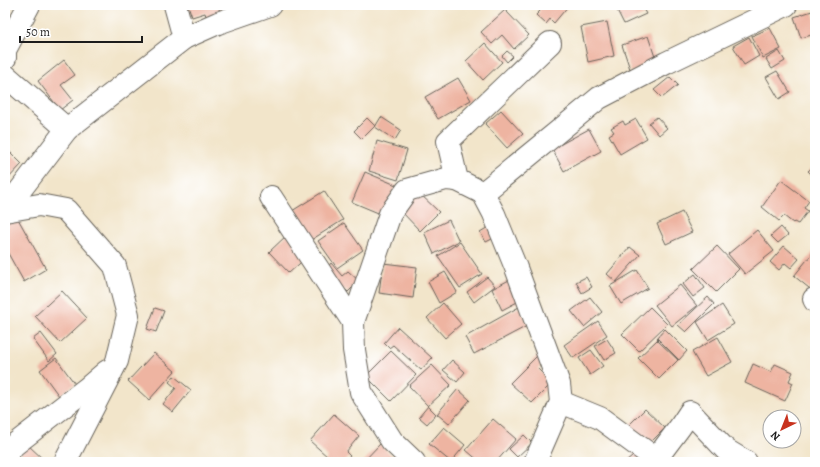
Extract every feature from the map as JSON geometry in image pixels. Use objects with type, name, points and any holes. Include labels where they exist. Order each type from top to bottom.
[{"type":"street","points":[[5,58],[5,50],[29,5]]},
{"type":"street","points":[[175,5],[184,38]]},
{"type":"street","points":[[5,210],[67,129],[184,38],[218,23],[270,5]]},
{"type":"street","points":[[483,194],[599,98],[666,63],[786,5]]},
{"type":"street","points":[[457,180],[448,141],[550,43]]},
{"type":"street","points":[[5,75],[67,129]]},
{"type":"street","points":[[414,462],[392,441],[361,392],[354,350],[353,322],[390,214],[407,190],[446,179],[457,180],[483,194],[494,214],[516,268],[560,384],[561,402],[534,462]]},
{"type":"street","points":[[271,197],[353,322]]},
{"type":"street","points":[[5,210],[39,205],[66,210],[115,266],[128,315],[117,361],[65,462]]},
{"type":"street","points":[[5,456],[14,445],[86,389],[117,361]]},
{"type":"street","points":[[561,402],[600,418],[656,459],[690,412],[726,450],[746,462]]},
{"type":"building","points":[[188,5],[223,5],[224,7],[219,9],[220,14],[207,19],[205,13],[192,17]]},
{"type":"building","points":[[534,5],[569,5],[554,23],[550,19],[546,24],[536,15],[540,11]]},
{"type":"building","points":[[628,5],[641,5],[646,14],[624,24],[617,10]]},
{"type":"building","points":[[505,10],[529,35],[514,49],[502,35],[492,44],[481,32]]},
{"type":"building","points":[[812,11],[815,19],[815,34],[801,38],[794,17]]},
{"type":"building","points":[[607,22],[614,56],[588,62],[581,27]]},
{"type":"building","points":[[770,28],[781,49],[763,58],[752,36]]},
{"type":"building","points":[[648,36],[657,63],[631,72],[622,45]]},
{"type":"building","points":[[749,37],[759,56],[744,65],[733,46]]},
{"type":"building","points":[[485,43],[502,62],[483,80],[466,61]]},
{"type":"building","points":[[507,51],[513,56],[507,62],[502,56]]},
{"type":"building","points":[[779,51],[785,61],[772,69],[766,59]]},
{"type":"building","points":[[64,60],[75,75],[61,85],[73,100],[60,110],[38,81]]},
{"type":"building","points":[[777,71],[790,92],[779,99],[766,77]]},
{"type":"building","points":[[670,77],[678,85],[662,98],[654,90]]},
{"type":"building","points":[[458,78],[471,100],[438,119],[425,97]]},
{"type":"building","points":[[501,110],[523,134],[507,148],[485,124]]},
{"type":"building","points":[[381,117],[401,130],[395,140],[375,127]]},
{"type":"building","points":[[657,117],[667,128],[659,135],[649,123]]},
{"type":"building","points":[[367,118],[375,126],[362,139],[354,131]]},
{"type":"building","points":[[636,119],[647,138],[620,154],[609,135],[614,132],[611,128],[623,121],[625,125]]},
{"type":"building","points":[[589,129],[601,151],[564,171],[552,149]]},
{"type":"building","points":[[377,141],[407,150],[398,180],[369,171]]},
{"type":"building","points":[[5,147],[22,164],[5,182]]},
{"type":"building","points":[[815,165],[815,178],[808,171]]},
{"type":"building","points":[[365,172],[396,185],[383,215],[352,202]]},
{"type":"building","points":[[781,180],[809,201],[804,208],[808,211],[798,224],[793,223],[784,216],[779,221],[762,207]]},
{"type":"building","points":[[324,191],[343,220],[311,240],[292,211]]},
{"type":"building","points":[[418,192],[439,212],[420,231],[400,210]]},
{"type":"building","points":[[682,212],[692,232],[666,244],[657,224]]},
{"type":"building","points":[[17,217],[46,269],[24,282],[5,248],[5,223]]},
{"type":"building","points":[[449,220],[459,241],[434,254],[424,232]]},
{"type":"building","points":[[344,223],[363,250],[337,268],[318,241]]},
{"type":"building","points":[[490,226],[496,237],[486,242],[480,232]]},
{"type":"building","points":[[781,227],[788,235],[778,243],[771,236]]},
{"type":"building","points":[[757,230],[774,251],[745,274],[728,254]]},
{"type":"building","points":[[288,234],[308,256],[289,273],[269,252]]},
{"type":"building","points":[[460,242],[482,274],[460,288],[438,256]]},
{"type":"building","points":[[717,246],[739,269],[716,292],[693,269]]},
{"type":"building","points":[[784,246],[799,259],[791,268],[785,263],[779,270],[770,262]]},
{"type":"building","points":[[630,247],[640,255],[616,282],[607,274]]},
{"type":"building","points":[[815,250],[815,290],[814,292],[794,276]]},
{"type":"building","points":[[331,263],[342,276],[348,271],[359,281],[348,292],[345,289],[340,292],[326,269]]},
{"type":"building","points":[[383,263],[417,267],[413,298],[379,293]]},
{"type":"building","points":[[637,270],[648,288],[621,304],[610,286]]},
{"type":"building","points":[[445,272],[457,292],[439,303],[428,282]]},
{"type":"building","points":[[695,274],[705,288],[693,297],[683,284]]},
{"type":"building","points":[[487,277],[495,286],[474,302],[467,292]]},
{"type":"building","points":[[586,277],[592,287],[582,293],[576,282]]},
{"type":"building","points":[[511,279],[521,300],[502,310],[492,289]]},
{"type":"building","points":[[680,285],[697,306],[672,326],[655,305]]},
{"type":"building","points":[[62,291],[87,318],[60,343],[35,316]]},
{"type":"building","points":[[590,297],[602,312],[584,327],[571,311]]},
{"type":"building","points":[[708,297],[714,304],[686,332],[678,325]]},
{"type":"building","points":[[443,303],[461,324],[445,338],[427,318]]},
{"type":"building","points":[[722,305],[734,324],[708,340],[697,322]]},
{"type":"building","points":[[519,307],[529,325],[474,354],[465,337]]},
{"type":"building","points":[[650,307],[667,324],[639,351],[622,334]]},
{"type":"building","points":[[155,308],[164,311],[156,332],[147,329]]},
{"type":"building","points":[[598,321],[607,335],[573,358],[564,345]]},
{"type":"building","points":[[398,327],[432,358],[421,370],[393,345],[389,348],[384,343]]},
{"type":"building","points":[[665,329],[687,351],[679,360],[657,338]]},
{"type":"building","points":[[41,333],[57,354],[49,361],[33,339]]},
{"type":"building","points":[[718,337],[732,362],[706,376],[692,352]]},
{"type":"building","points":[[607,339],[616,353],[604,360],[595,346]]},
{"type":"building","points":[[657,340],[678,360],[659,379],[638,358]]},
{"type":"building","points":[[591,350],[603,366],[590,375],[579,358]]},
{"type":"building","points":[[391,351],[416,375],[391,401],[366,376]]},
{"type":"building","points":[[154,353],[175,371],[149,400],[128,381]]},
{"type":"building","points":[[538,355],[545,362],[538,369],[552,383],[532,403],[510,383]]},
{"type":"building","points":[[56,358],[75,384],[59,396],[40,370]]},
{"type":"building","points":[[452,360],[465,372],[457,382],[443,370]]},
{"type":"building","points":[[753,364],[771,372],[775,364],[793,372],[789,381],[793,383],[785,401],[745,383]]},
{"type":"building","points":[[432,365],[451,385],[428,406],[409,386]]},
{"type":"building","points":[[174,376],[191,390],[173,412],[163,404],[176,388],[169,382]]},
{"type":"building","points":[[458,389],[470,400],[449,424],[437,414]]},
{"type":"building","points":[[428,406],[436,414],[427,424],[419,417]]},
{"type":"building","points":[[645,409],[665,428],[647,446],[627,427]]},
{"type":"building","points":[[334,414],[359,436],[346,452],[350,456],[345,462],[326,462],[325,461],[328,457],[310,441]]},
{"type":"building","points":[[493,419],[516,439],[496,462],[480,462],[466,450]]},
{"type":"building","points":[[444,427],[465,445],[451,462],[429,444]]},
{"type":"building","points":[[524,435],[532,443],[517,457],[509,449]]},
{"type":"building","points":[[380,444],[398,462],[363,462]]},
{"type":"building","points":[[28,445],[44,460],[42,462],[12,462]]},
{"type":"building","points":[[639,451],[648,462],[626,462]]}]
